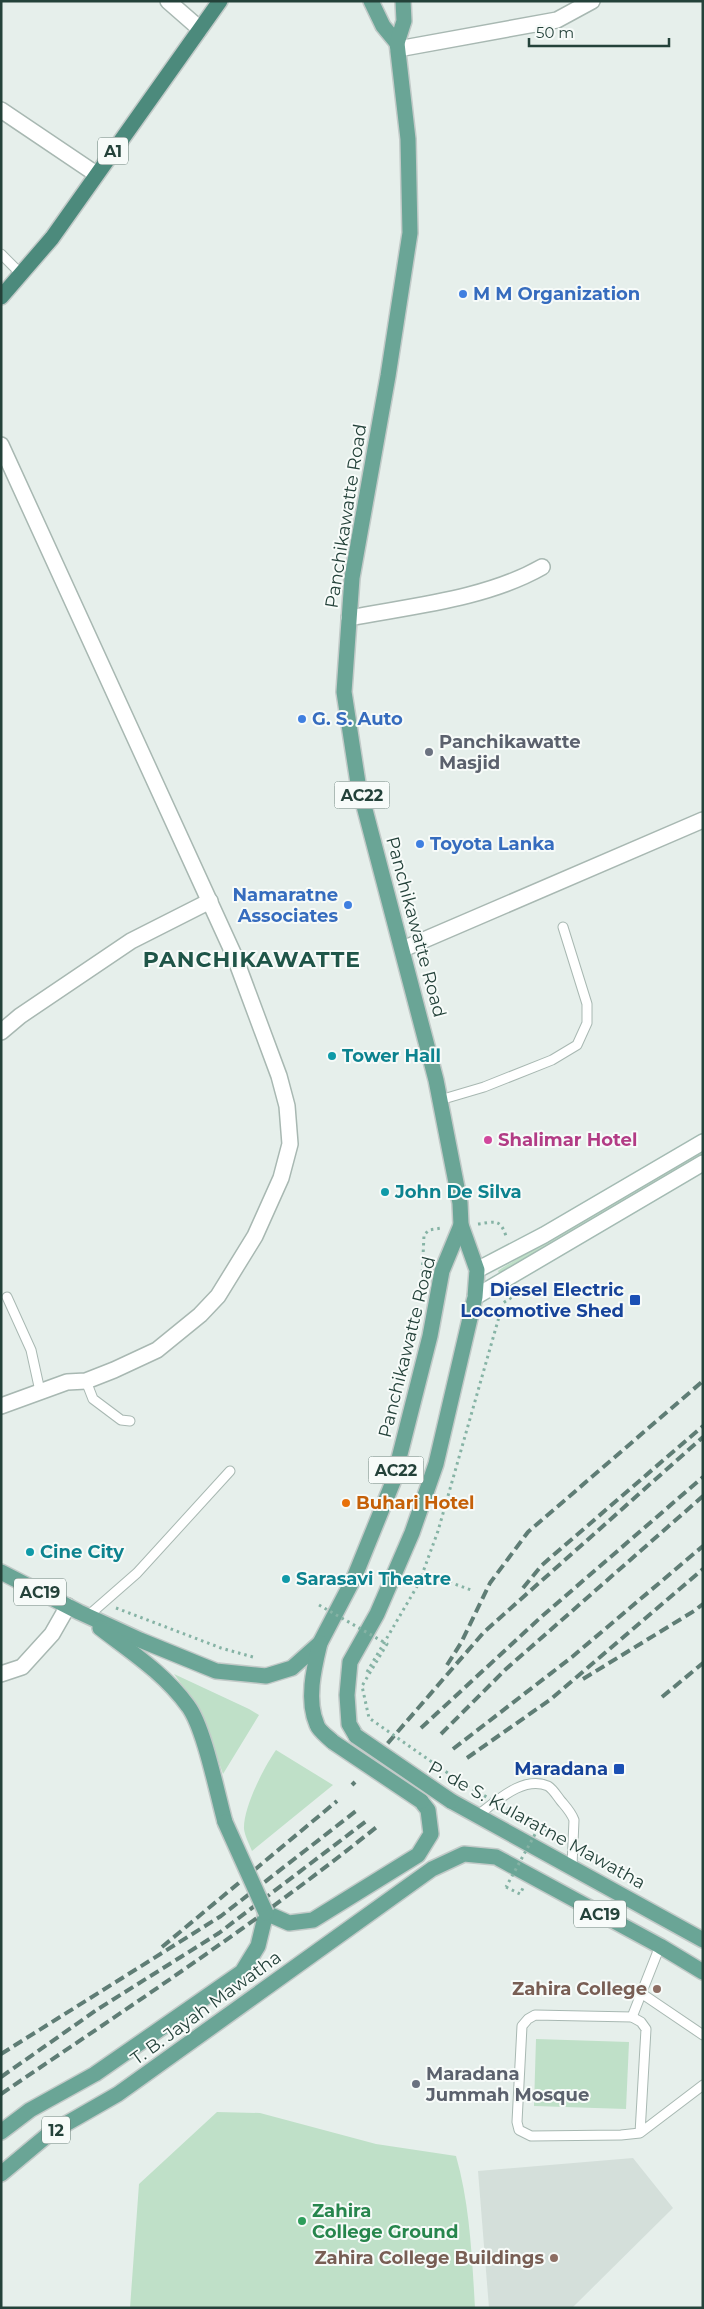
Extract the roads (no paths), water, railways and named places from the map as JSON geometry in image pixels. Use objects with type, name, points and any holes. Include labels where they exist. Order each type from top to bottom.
[{"type":"highway","name":"A1","points":[[1,297],[52,238],[220,1]]},
{"type":"main road","points":[[371,1],[383,26],[398,46]]},
{"type":"main road","name":"Panchikawatte Road","points":[[356,1736],[349,1724],[347,1705],[350,1662],[377,1614],[412,1532],[436,1464],[475,1296],[477,1270],[461,1225],[460,1204],[440,1100],[357,774],[344,692],[352,578],[386,386],[410,233],[410,162],[398,46],[404,21],[404,1]]},
{"type":"main road","name":"Panchikawatte Road","points":[[418,1855],[431,1834],[428,1810],[421,1801],[333,1742],[317,1726],[313,1709],[312,1674],[320,1643],[354,1578],[393,1482],[430,1336],[442,1271],[461,1225]]},
{"type":"main road","name":"AC19","points":[[1,1572],[79,1611]]},
{"type":"main road","points":[[79,1611],[160,1673],[189,1707],[201,1735],[225,1822],[266,1913],[289,1923],[313,1920],[418,1855],[432,1869]]},
{"type":"main road","name":"Panchikawatte Road","points":[[79,1611],[140,1640],[216,1670],[266,1676],[292,1668],[320,1643]]},
{"type":"main road","name":"P. de S. Kularatne Mawatha","points":[[356,1736],[452,1801],[703,1940]]},
{"type":"main road","name":"T. B. Jayah Mawatha","points":[[1,2174],[50,2133],[118,2094],[432,1869],[464,1854],[496,1857],[660,1946]]},
{"type":"main road","name":"T. B. Jayah Mawatha","points":[[1,2132],[30,2110],[95,2074],[242,1972],[258,1946],[266,1913]]},
{"type":"main road","name":"AC19","points":[[660,1946],[703,1972]]},
{"type":"street","points":[[168,1],[200,29]]},
{"type":"street","points":[[398,46],[556,20],[592,1]]},
{"type":"street","points":[[1,110],[96,174]]},
{"type":"street","points":[[1,445],[234,955],[279,1076],[287,1106],[290,1144],[268,1209],[244,1258],[218,1296],[181,1332],[157,1350],[86,1381],[68,1382],[1,1406]]},
{"type":"street","points":[[349,618],[463,596],[527,576],[542,568]]},
{"type":"street","points":[[403,949],[703,820]]},
{"type":"street","points":[[1,1032],[20,1016],[131,942],[210,901]]},
{"type":"street","points":[[477,1270],[512,1254],[703,1142]]},
{"type":"street","points":[[475,1296],[518,1273],[703,1163]]},
{"type":"street","points":[[1,1674],[22,1667],[52,1634],[79,1611]]},
{"type":"lane","points":[[1,254],[21,274]]},
{"type":"lane","points":[[440,1100],[484,1087],[543,1063],[577,1045],[587,1022],[587,1004],[563,927]]},
{"type":"lane","points":[[7,1297],[31,1350],[40,1391]]},
{"type":"lane","points":[[86,1381],[93,1399],[121,1420],[130,1421]]},
{"type":"lane","points":[[79,1611],[104,1603],[136,1574],[230,1471]]},
{"type":"lane","points":[[478,1815],[519,1788],[540,1784],[549,1787],[572,1814],[574,1820],[572,1866]]},
{"type":"lane","points":[[632,2017],[660,1946]]},
{"type":"lane","points":[[641,1993],[703,2035]]},
{"type":"lane","points":[[640,2133],[646,2029],[642,2022],[632,2017],[535,2015],[528,2019],[522,2026],[517,2122],[519,2130],[531,2136],[640,2133],[703,2085]]},
{"type":"railway","points":[[447,1665],[461,1643],[490,1583],[528,1532],[703,1381]]},
{"type":"railway","points":[[523,1588],[542,1565],[703,1426]]},
{"type":"railway","points":[[368,1766],[484,1632],[703,1437]]},
{"type":"railway","points":[[421,1728],[540,1618],[703,1477]]},
{"type":"railway","points":[[441,1734],[506,1669],[703,1496]]},
{"type":"railway","points":[[453,1749],[572,1657],[703,1546]]},
{"type":"railway","points":[[467,1758],[551,1699],[703,1569]]},
{"type":"railway","points":[[583,1679],[703,1604]]},
{"type":"railway","points":[[662,1697],[703,1663]]},
{"type":"railway","points":[[352,1785],[355,1782]]},
{"type":"railway","points":[[162,1947],[337,1801]]},
{"type":"railway","points":[[1,2054],[221,1916],[356,1811]]},
{"type":"railway","points":[[1,2077],[98,2009],[219,1933],[369,1819]]},
{"type":"railway","points":[[1,2094],[240,1930],[334,1861],[379,1825]]},
{"type":"place","name":"M M Organization","points":[[463,294]]},
{"type":"place","name":"G. S. Auto","points":[[302,719]]},
{"type":"place","name":"Panchikawatte Masjid","points":[[429,752]]},
{"type":"place","name":"Toyota Lanka","points":[[420,844]]},
{"type":"place","name":"Namaratne Associates","points":[[348,905]]},
{"type":"place","name":"Tower Hall","points":[[332,1056]]},
{"type":"place","name":"Shalimar Hotel","points":[[488,1140]]},
{"type":"place","name":"John De Silva","points":[[385,1192]]},
{"type":"place","name":"Diesel Electric Locomotive Shed","points":[[635,1300]]},
{"type":"place","name":"Buhari Hotel","points":[[346,1503]]},
{"type":"place","name":"Cine City","points":[[30,1552]]},
{"type":"place","name":"Sarasavi Theatre","points":[[286,1579]]},
{"type":"place","name":"Maradana","points":[[619,1769]]},
{"type":"place","name":"Zahira College","points":[[657,1989]]},
{"type":"place","name":"Maradana Jummah Mosque","points":[[416,2084]]},
{"type":"place","name":"Zahira College Ground","points":[[302,2221]]},
{"type":"place","name":"Zahira College Buildings","points":[[554,2258]]},
{"type":"district","name":"PANCHIKAWATTE","points":[[252,959]]}]
